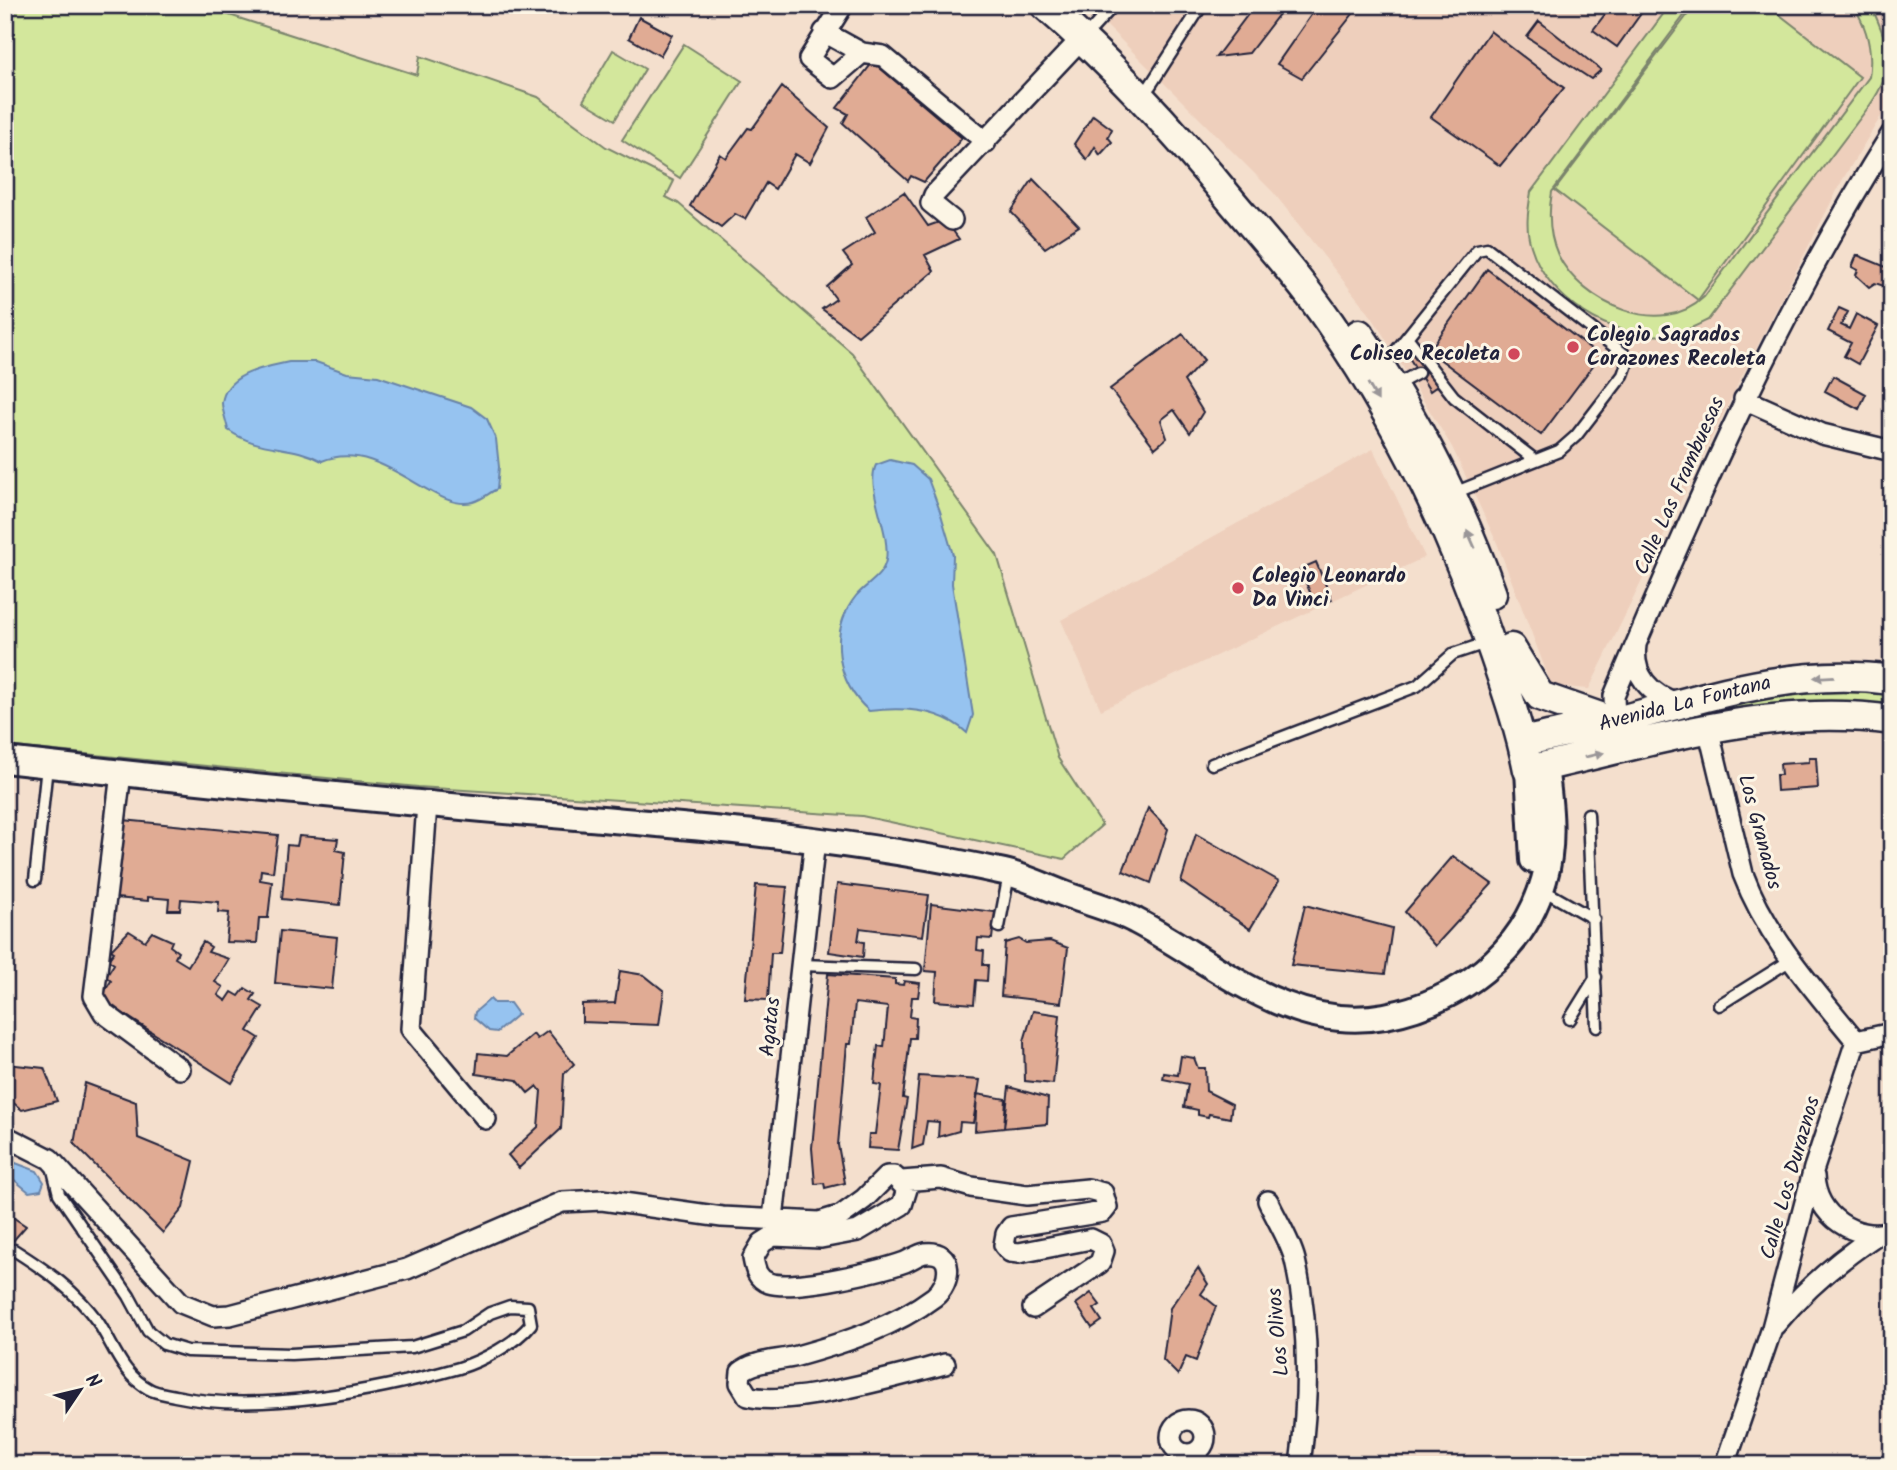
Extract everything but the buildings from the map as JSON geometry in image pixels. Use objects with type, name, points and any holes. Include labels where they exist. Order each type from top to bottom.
[{"type":"main road","points":[[1045,5],[1087,34],[1150,86],[1251,195],[1387,378],[1450,494],[1474,547],[1500,645],[1531,740],[1536,768]]},
{"type":"main road","points":[[1069,5],[1087,34],[1181,138],[1330,323],[1396,433],[1431,499],[1500,645],[1540,696],[1590,716],[1615,722]]},
{"type":"main road","name":"Avenida La Fontana","points":[[1531,740],[1615,722],[1678,703],[1767,682],[1843,676],[1892,680]]},
{"type":"main road","name":"Avenida La Fontana","points":[[1536,768],[1709,728],[1801,715],[1851,714],[1892,720]]},
{"type":"street","points":[[843,5],[808,59],[829,78],[836,77],[862,53]]},
{"type":"street","points":[[824,32],[862,53],[883,56],[986,142]]},
{"type":"street","points":[[952,220],[931,203],[934,195],[1087,34]]},
{"type":"street","name":"Calle Las Frambuesas","points":[[1615,722],[1614,696],[1744,399],[1852,196],[1892,133]]},
{"type":"street","points":[[1744,399],[1822,433],[1892,451]]},
{"type":"street","name":"Calle Las Frambuesas","points":[[1637,640],[1637,668],[1643,681],[1664,699],[1678,703]]},
{"type":"street","name":"Los Granados","points":[[1709,728],[1742,874],[1765,922],[1791,960],[1856,1041]]},
{"type":"street","points":[[5,761],[815,840],[1009,873],[1133,919],[1236,981],[1281,1004],[1309,1014],[1359,1019],[1415,1009],[1470,982],[1494,964],[1514,941],[1546,867],[1550,824],[1536,768]]},
{"type":"street","points":[[121,773],[94,996],[104,1013],[180,1069]]},
{"type":"street","points":[[427,804],[411,1029],[486,1119]]},
{"type":"street","name":"Agatas","points":[[773,1219],[815,840]]},
{"type":"street","points":[[1856,1041],[1892,1033]]},
{"type":"street","name":"Calle Los Duraznos","points":[[1725,1465],[1772,1328],[1814,1168],[1856,1041]]},
{"type":"street","points":[[5,1136],[50,1159],[181,1303],[213,1316],[230,1315],[407,1269],[562,1202],[602,1200],[722,1217],[819,1222],[842,1214],[864,1199],[887,1177],[894,1175],[902,1181],[907,1196],[902,1205],[858,1231],[821,1238],[773,1236],[762,1243],[753,1258],[756,1273],[767,1283],[784,1284],[862,1276],[925,1253],[942,1259],[948,1267],[949,1277],[944,1287],[908,1314],[862,1336],[793,1357],[748,1367],[741,1372],[740,1383],[748,1396],[766,1401],[875,1382],[945,1364]]},
{"type":"street","points":[[1814,1168],[1819,1196],[1830,1214],[1847,1228],[1883,1234]]},
{"type":"street","points":[[902,1181],[941,1178],[971,1187],[1027,1195],[1088,1189],[1103,1193],[1107,1207],[1103,1212],[1011,1227],[1006,1234],[1004,1245],[1010,1252],[1019,1253],[1091,1239],[1101,1244],[1104,1251],[1100,1263],[1033,1308]]},
{"type":"street","name":"Los Olivos","points":[[1268,1201],[1295,1258],[1307,1347],[1306,1416],[1300,1465]]},
{"type":"street","name":"Calle Los Duraznos","points":[[1772,1328],[1802,1293],[1836,1262],[1883,1234]]},
{"type":"lane","points":[[1087,34],[1114,5]]},
{"type":"lane","points":[[1192,5],[1195,16]]},
{"type":"lane","points":[[1150,86],[1202,5]]},
{"type":"lane","points":[[1387,378],[1408,338],[1477,250],[1487,248],[1624,354],[1627,364],[1623,375],[1576,436],[1559,451],[1490,481],[1450,494]]},
{"type":"lane","points":[[1408,338],[1425,369],[1454,397],[1535,460]]},
{"type":"lane","points":[[1387,378],[1425,369]]},
{"type":"lane","points":[[1212,764],[1417,686],[1453,653],[1500,645]]},
{"type":"lane","points":[[34,880],[47,765]]},
{"type":"lane","points":[[1588,814],[1598,1027]]},
{"type":"lane","points":[[999,927],[1009,873]]},
{"type":"lane","points":[[1535,894],[1594,919]]},
{"type":"lane","points":[[1719,1005],[1791,960]]},
{"type":"lane","points":[[801,965],[916,969]]},
{"type":"lane","points":[[1570,1019],[1596,977]]},
{"type":"lane","points":[[14,1250],[65,1283],[98,1322],[128,1374],[150,1390],[197,1401],[248,1404],[360,1389],[461,1367],[499,1349],[531,1324],[528,1307],[521,1305],[491,1314],[463,1331],[412,1347],[290,1354],[187,1351],[164,1344],[148,1331],[129,1296],[78,1226],[60,1194],[50,1159]]},
{"type":"shaded area","name":"Colegio Sagrados Corazones Recoleta","points":[[1086,5],[1892,5],[1892,98],[1843,179],[1741,378],[1589,689],[1552,686],[1497,543],[1452,447],[1372,317],[1273,192]]},
{"type":"shaded area","name":"Colegio Leonardo Da Vinci","points":[[1373,449],[1425,557],[1101,710],[1061,620]]},
{"type":"green space","points":[[5,5],[198,5],[417,75],[420,56],[538,97],[606,147],[674,181],[666,197],[678,203],[852,353],[997,555],[1058,758],[1102,825],[1064,859],[862,816],[418,787],[5,746]]},
{"type":"green space","points":[[1670,5],[1692,5],[1552,192],[1550,224],[1558,255],[1569,273],[1585,288],[1603,301],[1624,310],[1645,315],[1666,315],[1686,309],[1704,297],[1869,77],[1868,40],[1853,5],[1872,8],[1883,35],[1888,58],[1884,80],[1870,105],[1708,320],[1677,333],[1646,335],[1625,331],[1584,313],[1551,283],[1539,266],[1531,246],[1528,212],[1531,192]]},
{"type":"green space","points":[[1695,5],[1767,5],[1860,77],[1698,300],[1555,190]]},
{"type":"green space","points":[[684,44],[742,81],[680,178],[622,140]]},
{"type":"green space","points":[[613,50],[645,69],[615,120],[583,101]]},
{"type":"green space","points":[[1801,688],[1892,690],[1892,709],[1574,754],[1568,740]]},
{"type":"water","points":[[289,362],[316,362],[347,373],[378,376],[471,407],[487,419],[496,439],[499,467],[497,489],[473,502],[457,502],[441,497],[386,466],[365,459],[344,456],[322,461],[310,455],[252,442],[228,430],[222,403],[230,385],[248,373]]},
{"type":"water","points":[[890,460],[912,465],[928,479],[953,555],[952,584],[973,715],[967,733],[934,714],[895,709],[869,711],[849,686],[843,671],[839,640],[847,610],[856,596],[874,580],[886,560],[887,549],[873,474],[876,465]]},
{"type":"water","points":[[490,999],[494,1003],[510,1003],[518,1014],[497,1032],[489,1031],[474,1018],[475,1012]]},
{"type":"water","points":[[13,1162],[37,1171],[44,1182],[41,1190],[29,1192],[7,1174],[6,1169]]},
{"type":"place","name":"Colegio Sagrados Corazones Recoleta","points":[[1573,347]]},
{"type":"place","name":"Coliseo Recoleta","points":[[1514,354]]},
{"type":"place","name":"Colegio Leonardo Da Vinci","points":[[1238,588]]}]
